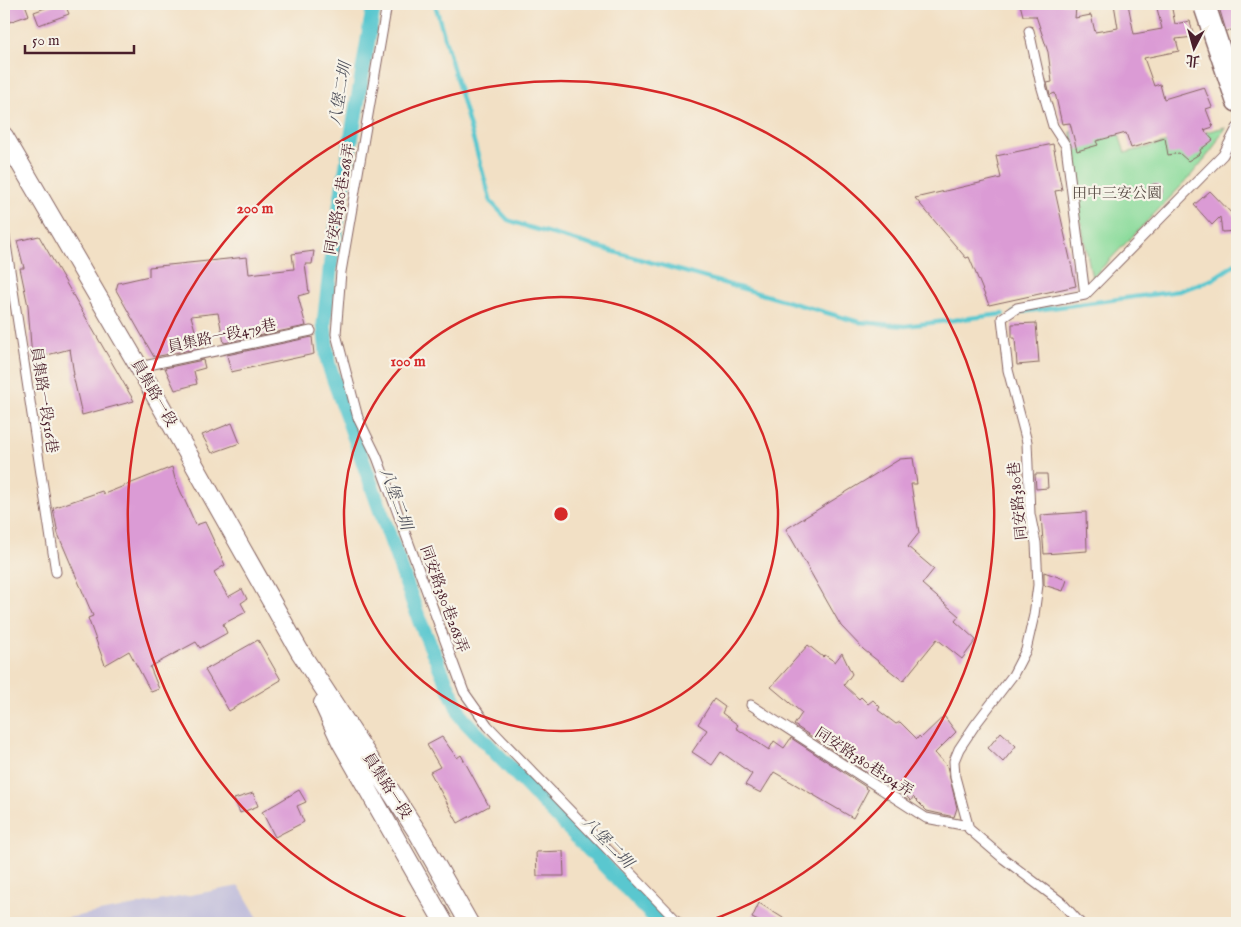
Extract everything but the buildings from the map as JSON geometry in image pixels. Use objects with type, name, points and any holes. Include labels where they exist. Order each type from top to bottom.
[{"type":"street","points":[[1204,4],[1237,101]]},
{"type":"street","name":"員集路一段","points":[[4,136],[8,154],[139,367],[300,652],[418,833],[469,923]]},
{"type":"street","name":"員集路一段","points":[[300,652],[341,742],[444,923]]},
{"type":"lane","name":"同安路380巷268弄","points":[[387,4],[341,272],[336,334],[358,418],[377,457],[464,692],[475,710],[488,726],[679,923]]},
{"type":"lane","points":[[1030,31],[1052,126],[1066,146],[1085,296]]},
{"type":"lane","points":[[1085,296],[1223,155],[1237,128]]},
{"type":"lane","name":"員集路一段516巷","points":[[4,231],[56,572]]},
{"type":"lane","name":"同安路380巷","points":[[968,826],[954,761],[959,749],[975,725],[1013,675],[1026,650],[1034,616],[1038,584],[1036,543],[1030,514],[1027,442],[1008,370],[1002,318],[1017,308],[1085,296]]},
{"type":"lane","name":"員集路一段479巷","points":[[139,367],[311,331]]},
{"type":"lane","name":"同安路380巷194弄","points":[[751,705],[926,818],[968,826]]},
{"type":"lane","points":[[968,826],[969,829],[1004,859],[1061,902],[1080,923]]},
{"type":"shaded area","points":[[239,886],[261,923],[40,923]]},
{"type":"green space","name":"田中三安公園","points":[[1114,119],[1125,153],[1225,127],[1212,150],[1188,179],[1092,278],[1075,193],[1071,132]]},
{"type":"waterway","name":"八堡二圳","points":[[374,4],[332,253],[324,324],[328,363],[420,622],[462,718],[660,923]]},
{"type":"waterway","points":[[435,4],[491,202],[508,220],[859,322],[905,326],[1003,314]]},
{"type":"waterway","points":[[1013,313],[1179,291],[1211,280],[1237,263]]}]
